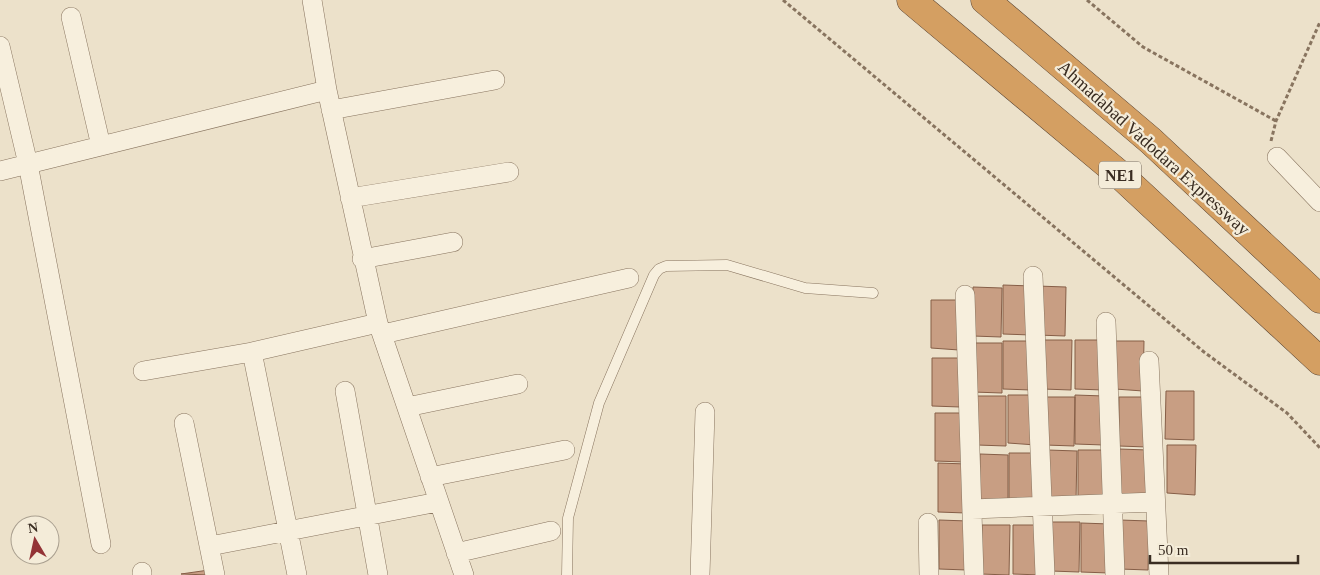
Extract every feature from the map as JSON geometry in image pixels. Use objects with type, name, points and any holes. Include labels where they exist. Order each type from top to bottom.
[{"type":"highway","name":"NE1","points":[[911,0],[1119,174],[1320,361]]},
{"type":"highway","name":"Ahmadabad Vadodara Expressway","points":[[985,0],[1151,141],[1320,299]]},
{"type":"street","points":[[312,0],[331,110],[362,259],[380,328],[464,575]]},
{"type":"street","points":[[71,17],[100,146]]},
{"type":"street","points":[[0,46],[9,119],[28,164],[101,544]]},
{"type":"street","points":[[331,110],[495,80]]},
{"type":"street","points":[[0,171],[327,90]]},
{"type":"street","points":[[1277,157],[1320,202]]},
{"type":"street","points":[[350,198],[509,172]]},
{"type":"street","points":[[362,259],[453,242]]},
{"type":"street","points":[[1033,276],[1044,506],[1045,575]]},
{"type":"street","points":[[143,371],[380,328],[629,278]]},
{"type":"street","points":[[965,294],[974,575]]},
{"type":"street","points":[[1106,322],[1115,575]]},
{"type":"street","points":[[252,352],[297,575]]},
{"type":"street","points":[[1149,361],[1158,575]]},
{"type":"street","points":[[407,408],[518,384]]},
{"type":"street","points":[[346,391],[378,575]]},
{"type":"street","points":[[700,575],[705,412]]},
{"type":"street","points":[[184,422],[216,575]]},
{"type":"street","points":[[430,477],[564,450]]},
{"type":"street","points":[[210,546],[438,502]]},
{"type":"street","points":[[972,509],[1155,502]]},
{"type":"street","points":[[928,523],[929,575]]},
{"type":"street","points":[[456,553],[551,531]]},
{"type":"lane","points":[[568,575],[568,518],[599,403],[654,275],[659,269],[666,266],[727,265],[804,288],[873,292]]},
{"type":"path","points":[[783,0],[1204,352],[1287,413],[1320,448]]},
{"type":"path","points":[[1087,0],[1142,47],[1276,121]]},
{"type":"path","points":[[1277,157],[1272,148],[1271,139],[1276,121],[1320,22]]},
{"type":"building","points":[[1003,285],[1032,286],[1031,335],[1003,334]]},
{"type":"building","points":[[1037,286],[1066,287],[1065,336],[1037,335]]},
{"type":"building","points":[[973,287],[1002,288],[1001,337],[973,336]]},
{"type":"building","points":[[931,300],[960,300],[959,350],[931,348]]},
{"type":"building","points":[[1043,340],[1072,340],[1071,390],[1043,389]]},
{"type":"building","points":[[1075,340],[1104,340],[1103,390],[1075,389]]},
{"type":"building","points":[[1003,341],[1032,341],[1031,390],[1003,389]]},
{"type":"building","points":[[1115,341],[1144,341],[1143,391],[1115,389]]},
{"type":"building","points":[[973,343],[1002,343],[1002,393],[973,392]]},
{"type":"building","points":[[932,358],[961,358],[960,407],[932,406]]},
{"type":"building","points":[[1166,391],[1194,391],[1194,440],[1165,439]]},
{"type":"building","points":[[1008,395],[1037,395],[1036,445],[1008,443]]},
{"type":"building","points":[[1075,395],[1104,396],[1104,445],[1075,444]]},
{"type":"building","points":[[977,396],[1006,396],[1006,446],[977,445]]},
{"type":"building","points":[[1046,397],[1075,397],[1074,446],[1045,445]]},
{"type":"building","points":[[1119,397],[1148,397],[1147,447],[1119,446]]},
{"type":"building","points":[[935,413],[964,413],[964,462],[935,461]]},
{"type":"building","points":[[1167,445],[1196,445],[1195,495],[1167,493]]},
{"type":"building","points":[[1119,449],[1148,450],[1147,499],[1119,498]]},
{"type":"building","points":[[1048,450],[1077,451],[1076,500],[1048,499]]},
{"type":"building","points":[[1078,450],[1107,450],[1106,500],[1078,499]]},
{"type":"building","points":[[1009,453],[1038,453],[1037,502],[1009,501]]},
{"type":"building","points":[[980,454],[1008,455],[1008,504],[979,503]]},
{"type":"building","points":[[938,463],[967,464],[966,513],[938,512]]},
{"type":"building","points":[[939,520],[968,521],[967,570],[939,569]]},
{"type":"building","points":[[1120,520],[1149,521],[1148,570],[1120,569]]},
{"type":"building","points":[[1051,522],[1080,522],[1079,572],[1051,571]]},
{"type":"building","points":[[1081,523],[1110,524],[1109,573],[1081,572]]},
{"type":"building","points":[[982,525],[1010,525],[1009,575],[981,574]]},
{"type":"building","points":[[1013,525],[1042,525],[1041,575],[1013,574]]},
{"type":"building","points":[[209,570],[210,575],[181,574]]}]
